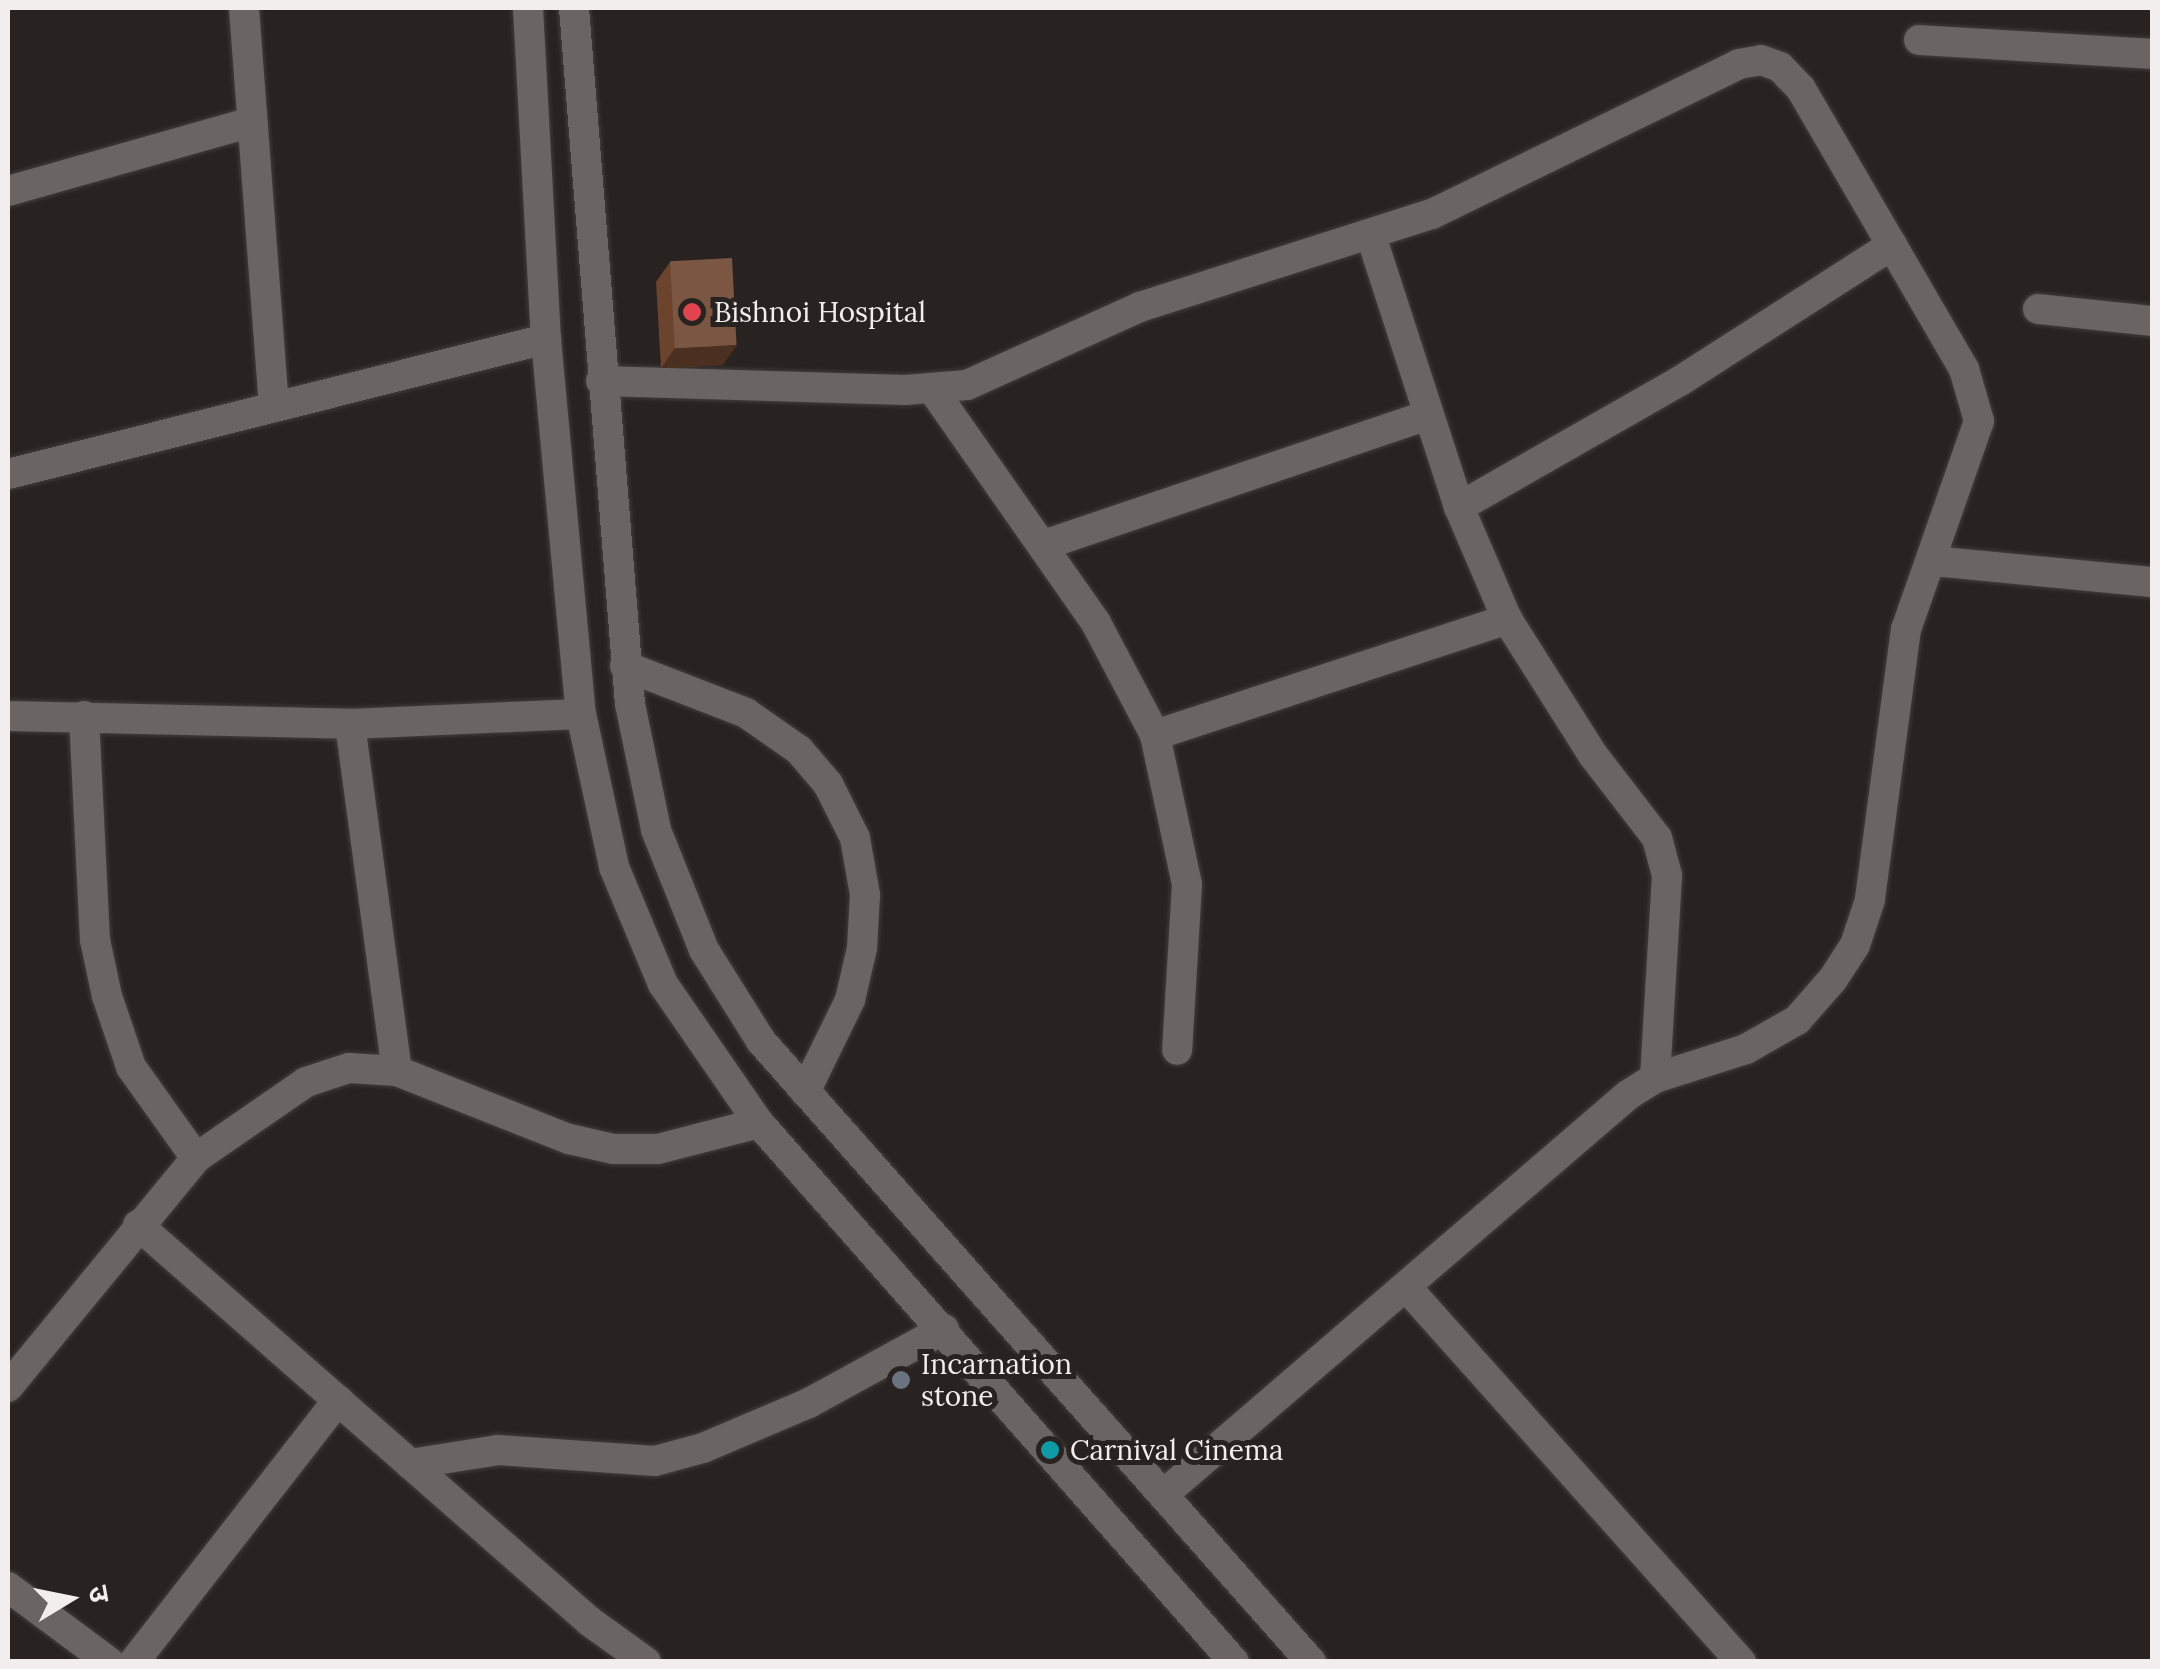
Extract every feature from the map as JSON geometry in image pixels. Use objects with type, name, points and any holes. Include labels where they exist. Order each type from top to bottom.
[{"type":"street","points":[[244,8],[274,408]]},
{"type":"street","points":[[528,8],[546,339],[581,714],[614,867],[663,984],[759,1123],[944,1328],[1234,1662]]},
{"type":"street","points":[[574,8],[625,666],[656,830],[704,950],[760,1041],[1311,1662]]},
{"type":"street","points":[[1920,40],[2152,54]]},
{"type":"street","points":[[601,381],[932,390],[1013,368],[1140,307],[1432,214],[1739,64],[1761,60],[1780,67],[1801,89],[1976,397],[1979,421],[1970,462],[1906,629],[1870,900],[1855,945],[1796,1020],[1746,1049],[1654,1078],[1165,1493]]},
{"type":"street","points":[[8,191],[252,122]]},
{"type":"street","points":[[1372,236],[1459,507],[1507,618],[1593,754],[1657,838],[1667,876],[1654,1078]]},
{"type":"street","points":[[1459,507],[1680,380],[1892,245]]},
{"type":"street","points":[[2038,310],[2152,321]]},
{"type":"street","points":[[8,474],[546,339]]},
{"type":"street","points":[[932,390],[1096,623],[1154,735],[1187,884],[1177,1050]]},
{"type":"street","points":[[1044,545],[1427,415]]},
{"type":"street","points":[[1932,561],[2152,582]]},
{"type":"street","points":[[1154,735],[1507,618]]},
{"type":"street","points":[[625,666],[746,713],[798,750],[828,784],[854,838],[864,895],[862,948],[850,1000],[805,1092]]},
{"type":"street","points":[[8,716],[350,724],[581,714]]},
{"type":"street","points":[[84,716],[95,940],[107,996],[131,1067],[196,1158]]},
{"type":"street","points":[[350,724],[397,1072]]},
{"type":"street","points":[[8,1387],[196,1158],[306,1082],[350,1068],[397,1072],[438,1082],[569,1140],[613,1149],[658,1148],[759,1123]]},
{"type":"street","points":[[138,1226],[589,1621],[646,1662]]},
{"type":"street","points":[[1408,1289],[1740,1662]]},
{"type":"street","points":[[410,1464],[498,1450],[654,1461],[703,1448],[809,1402],[944,1328]]},
{"type":"street","points":[[134,1662],[338,1400]]},
{"type":"street","points":[[8,1588],[109,1662]]},
{"type":"building","points":[[732,258],[737,345],[675,348],[670,261]]},
{"type":"place","name":"Bishnoi Hospital","points":[[692,312]]},
{"type":"place","name":"Incarnation stone","points":[[901,1380]]},
{"type":"place","name":"Carnival Cinema","points":[[1050,1450]]}]
